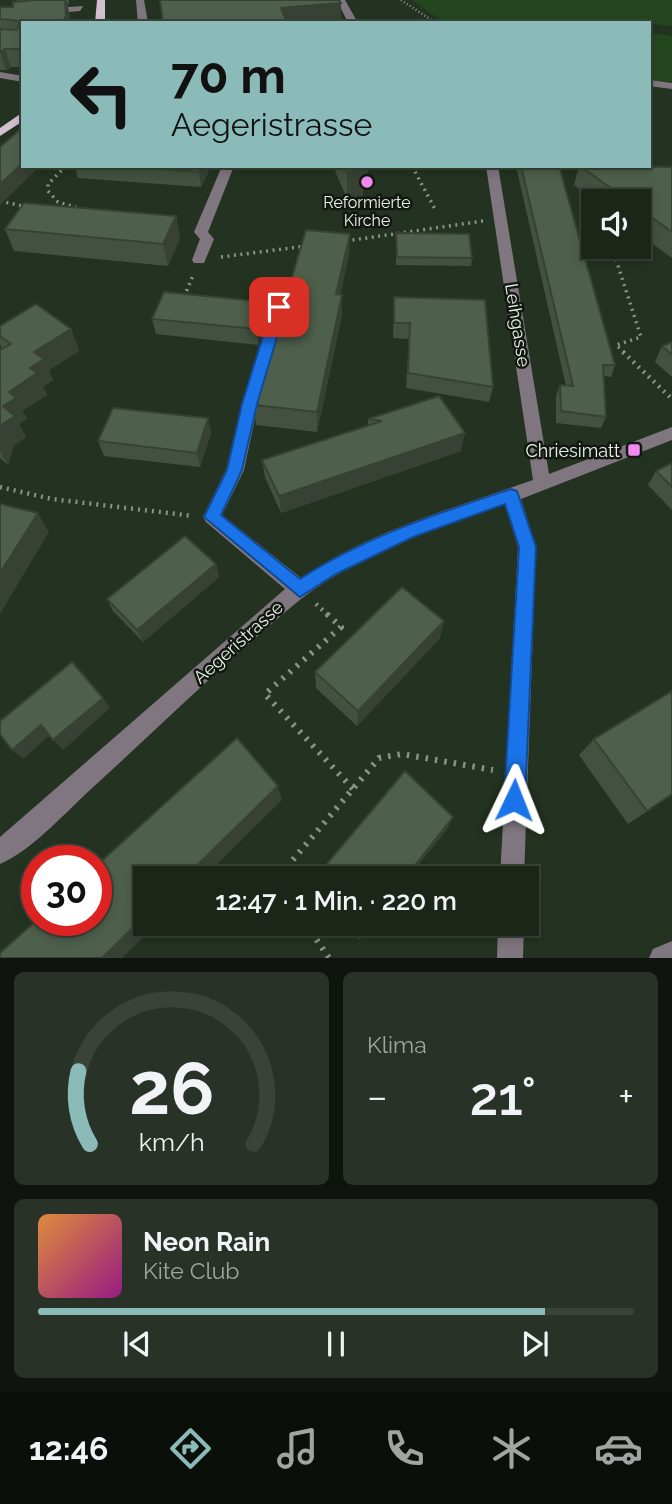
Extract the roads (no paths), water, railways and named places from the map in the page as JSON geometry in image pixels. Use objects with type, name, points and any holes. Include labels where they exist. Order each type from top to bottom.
[{"type":"main road","points":[[100,21],[101,0]]},
{"type":"main road","points":[[0,133],[21,117]]},
{"type":"street","points":[[140,0],[143,21]]},
{"type":"street","points":[[341,0],[352,21]]},
{"type":"street","points":[[0,15],[80,8]]},
{"type":"street","points":[[0,75],[21,79]]},
{"type":"street","points":[[651,83],[672,86]]},
{"type":"street","points":[[199,260],[207,239],[201,232],[227,168]]},
{"type":"street","name":"Leihgasse","points":[[492,168],[542,484]]},
{"type":"street","points":[[279,307],[250,404],[234,470],[212,517],[300,589]]},
{"type":"street","name":"Aegeristrasse","points":[[0,852],[300,589],[330,569],[407,532],[511,496],[672,433]]},
{"type":"street","points":[[511,496],[527,547],[512,866]]},
{"type":"street","points":[[509,958],[510,936]]},
{"type":"street","points":[[662,958],[672,954]]},
{"type":"place","name":"Reformierte Kirche","points":[[367,182]]},
{"type":"place","name":"Chriesimatt","points":[[634,450]]}]
